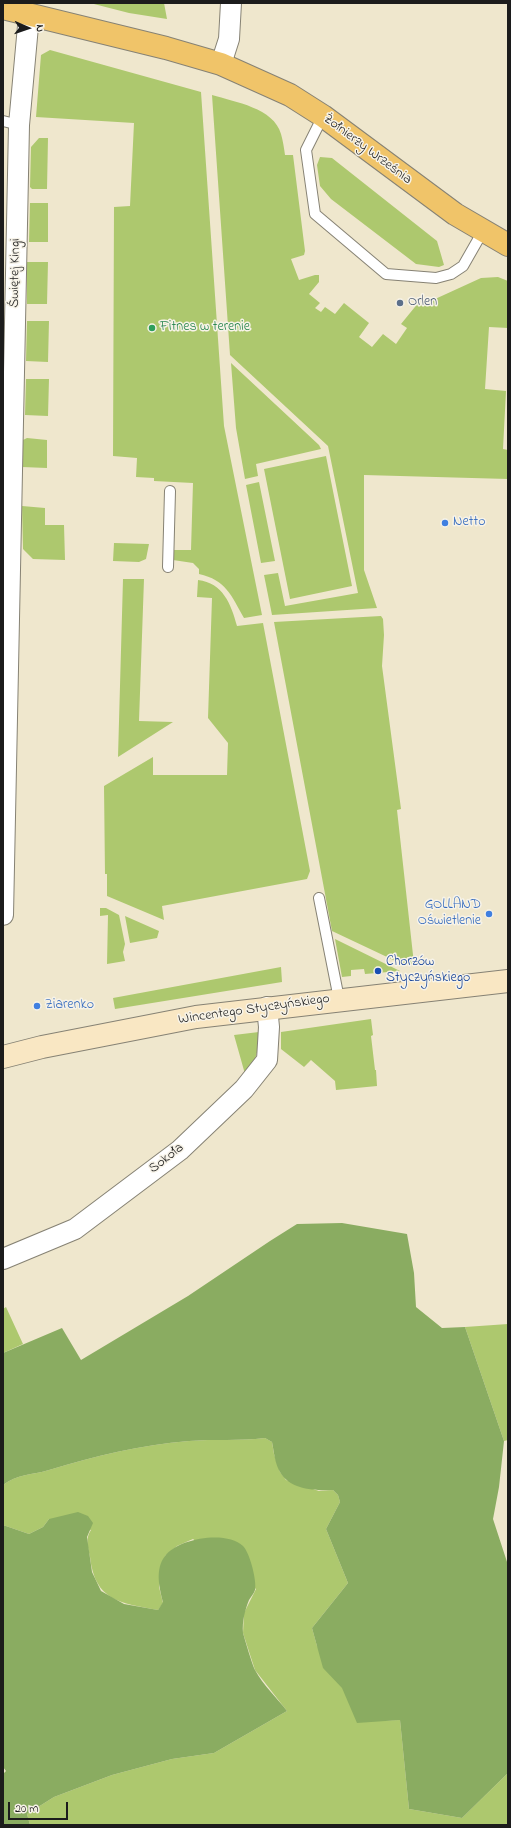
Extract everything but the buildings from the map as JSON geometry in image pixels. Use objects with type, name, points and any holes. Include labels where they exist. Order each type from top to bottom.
[{"type":"main road","name":"Żołnierzy Września","points":[[3,8],[166,48],[221,64],[290,95],[323,116],[426,193],[483,231],[508,245]]},
{"type":"street","points":[[221,64],[229,39],[232,3]]},
{"type":"street","name":"Świętej Kingi","points":[[3,915],[11,123],[29,14]]},
{"type":"street","name":"Wincentego Styczyńskiego","points":[[3,1057],[42,1047],[196,1017],[267,1007],[508,981]]},
{"type":"street","name":"Sokoła","points":[[3,1259],[75,1229],[180,1150],[244,1089],[267,1060],[267,1007]]},
{"type":"lane","points":[[323,116],[306,150],[315,214],[386,274],[436,278],[451,274],[463,266],[483,231]]},
{"type":"lane","points":[[168,567],[170,491]]},
{"type":"lane","points":[[319,898],[339,999]]},
{"type":"green space","points":[[90,3],[164,3],[167,19],[129,13]]},
{"type":"green space","points":[[50,50],[201,92],[224,426],[262,615],[244,618],[222,584],[216,580],[199,574],[199,569],[193,563],[173,560],[173,550],[191,550],[193,483],[154,481],[154,478],[136,477],[137,458],[113,456],[114,207],[130,206],[134,123],[36,117],[41,55]]},
{"type":"green space","points":[[212,95],[252,107],[262,112],[277,125],[281,134],[285,155],[293,155],[305,251],[304,255],[291,259],[299,280],[319,275],[319,282],[309,294],[320,303],[315,308],[321,312],[325,307],[335,314],[344,303],[369,323],[359,337],[372,347],[383,334],[396,344],[407,328],[401,324],[419,302],[422,305],[481,278],[498,277],[508,281],[508,328],[489,327],[485,389],[506,391],[503,449],[508,450],[508,479],[364,475],[364,570],[377,608],[272,615],[264,575],[278,573],[285,606],[358,593],[328,446],[230,355]]},
{"type":"green space","points":[[39,138],[48,138],[47,189],[32,189],[30,187],[31,147]]},
{"type":"green space","points":[[320,157],[332,158],[437,241],[444,265],[439,267],[416,264],[331,199],[320,186],[317,165]]},
{"type":"green space","points":[[30,203],[48,203],[48,242],[29,242]]},
{"type":"green space","points":[[27,262],[48,262],[47,304],[27,304]]},
{"type":"green space","points":[[27,321],[49,321],[48,362],[26,361]]},
{"type":"green space","points":[[231,363],[319,445],[321,449],[256,464],[258,476],[245,479],[236,428]]},
{"type":"green space","points":[[26,379],[49,379],[48,416],[25,415]]},
{"type":"green space","points":[[27,438],[47,440],[47,468],[22,467],[23,440]]},
{"type":"green space","points":[[326,456],[352,586],[290,599],[264,469]]},
{"type":"green space","points":[[259,482],[275,561],[261,563],[246,485]]},
{"type":"green space","points":[[22,506],[45,508],[45,525],[64,525],[65,560],[33,559],[23,549]]},
{"type":"green space","points":[[114,543],[149,544],[146,559],[139,562],[113,561]]},
{"type":"green space","points":[[123,579],[144,579],[139,721],[173,722],[118,757]]},
{"type":"green space","points":[[198,580],[214,585],[220,590],[229,603],[237,626],[263,623],[310,871],[307,879],[162,906],[164,920],[107,896],[107,874],[105,874],[104,786],[153,757],[153,775],[227,775],[228,743],[208,718],[212,598],[197,597]]},
{"type":"green space","points":[[381,616],[383,619],[384,635],[382,666],[401,809],[397,810],[414,964],[404,965],[332,931],[274,622]]},
{"type":"green space","points":[[100,908],[106,908],[119,915],[125,944],[123,952],[125,961],[107,964],[108,915],[100,916]]},
{"type":"green space","points":[[125,916],[159,931],[157,938],[130,943]]},
{"type":"green space","points":[[335,939],[400,971],[365,974],[364,969],[351,970],[351,976],[342,977]]},
{"type":"green space","points":[[281,967],[282,982],[115,1009],[113,998]]},
{"type":"green space","points":[[371,1019],[373,1035],[371,1036],[377,1086],[336,1090],[335,1081],[311,1060],[304,1067],[281,1049],[281,1032]]},
{"type":"green space","points":[[259,1032],[255,1059],[245,1074],[234,1035]]},
{"type":"green space","points":[[342,1223],[407,1234],[414,1273],[416,1307],[442,1328],[465,1327],[504,1441],[499,1487],[493,1519],[508,1565],[508,1773],[462,1818],[409,1809],[400,1720],[357,1723],[342,1688],[323,1668],[312,1628],[348,1583],[326,1529],[340,1502],[338,1495],[333,1490],[304,1488],[290,1483],[284,1478],[277,1465],[272,1442],[265,1438],[189,1441],[153,1445],[83,1460],[43,1472],[19,1477],[8,1481],[3,1485],[3,1353],[62,1328],[81,1360],[188,1296],[297,1224]]},
{"type":"green space","points":[[6,1307],[23,1344],[3,1353],[3,1309]]},
{"type":"green space","points":[[508,1324],[508,1440],[504,1441],[465,1327]]},
{"type":"green space","points":[[265,1438],[272,1442],[280,1472],[286,1480],[319,1491],[333,1490],[338,1495],[340,1502],[326,1529],[348,1583],[312,1628],[317,1646],[373,1721],[400,1720],[409,1809],[462,1818],[508,1773],[508,1825],[30,1825],[27,1814],[54,1797],[112,1775],[172,1759],[214,1753],[287,1711],[255,1670],[243,1633],[244,1613],[256,1589],[193,1539],[177,1546],[165,1556],[159,1587],[163,1603],[158,1610],[121,1602],[104,1591],[97,1583],[93,1572],[88,1546],[88,1537],[91,1530],[49,1519],[43,1527],[29,1534],[3,1525],[3,1485],[8,1481],[19,1477],[135,1448],[189,1441]]},
{"type":"green space","points":[[78,1512],[88,1516],[93,1523],[87,1537],[92,1572],[101,1591],[124,1604],[158,1610],[163,1602],[159,1584],[159,1572],[162,1561],[171,1550],[180,1545],[203,1538],[215,1537],[236,1541],[243,1546],[248,1555],[254,1574],[255,1591],[249,1600],[245,1612],[243,1633],[250,1658],[258,1676],[287,1711],[214,1753],[172,1759],[112,1775],[54,1797],[27,1814],[30,1825],[3,1825],[3,1774],[6,1771],[3,1767],[3,1525],[29,1534],[43,1527],[49,1519]]},
{"type":"place","name":"Orlen","points":[[400,303]]},
{"type":"place","name":"Fitnes w terenie","points":[[152,328]]},
{"type":"place","name":"Netto","points":[[445,523]]},
{"type":"place","name":"GOLLAND Oświetlenie","points":[[489,914]]},
{"type":"place","name":"Chorzów Styczyńskiego","points":[[378,971]]},
{"type":"place","name":"Ziarenko","points":[[37,1006]]}]
